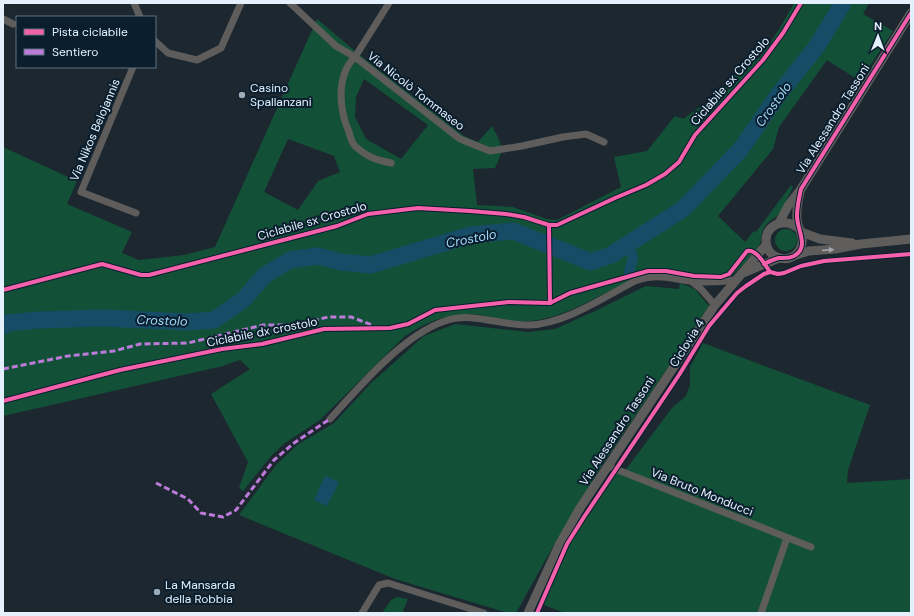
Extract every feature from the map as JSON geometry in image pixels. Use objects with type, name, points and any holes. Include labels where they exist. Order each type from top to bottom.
[{"type":"street","points":[[134,3],[140,16]]},
{"type":"street","points":[[156,42],[168,53],[197,60],[222,48],[241,3]]},
{"type":"street","name":"Via Nicolò Tommaseo","points":[[290,3],[336,46],[355,57],[460,139],[490,151],[586,134],[604,142]]},
{"type":"street","points":[[355,57],[389,3]]},
{"type":"street","points":[[3,18],[14,24]]},
{"type":"street","name":"Via Alessandro Tassoni","points":[[528,613],[559,545],[580,508],[715,305],[766,245],[768,231],[779,223],[788,206],[801,189],[910,18]]},
{"type":"street","name":"Via Nicolò Tommaseo","points":[[355,57],[348,63],[341,88],[344,121],[354,145],[374,160],[391,163]]},
{"type":"street","name":"Via Nikos Belojannis","points":[[134,68],[81,192],[136,213]]},
{"type":"street","name":"Via Alessandro Tassoni","points":[[743,273],[779,258],[789,258],[796,255],[801,249],[802,244],[797,209],[801,189]]},
{"type":"street","points":[[779,223],[787,223],[820,239],[861,244]]},
{"type":"street","points":[[796,255],[809,251],[835,249],[861,244],[911,238]]},
{"type":"street","points":[[766,245],[772,255],[779,258]]},
{"type":"street","points":[[330,419],[375,372],[398,351],[422,331],[445,320],[467,318],[528,325],[550,323],[570,315],[635,281],[644,278],[655,276],[690,281],[717,282],[736,280]]},
{"type":"street","points":[[690,281],[702,289],[715,305]]},
{"type":"street","name":"Via Bruto Monducci","points":[[608,466],[810,547]]},
{"type":"street","points":[[761,613],[787,538]]},
{"type":"street","points":[[362,613],[379,585],[388,583],[484,613]]},
{"type":"green space","points":[[794,3],[869,3],[863,14],[893,31],[860,81],[827,60],[779,127],[773,149],[718,216],[745,242],[754,231],[756,232],[791,185],[793,187],[781,212],[765,226],[759,246],[730,277],[721,279],[706,279],[665,274],[640,276],[574,309],[540,320],[517,321],[481,315],[460,314],[431,322],[404,337],[320,420],[285,443],[272,455],[243,491],[239,488],[248,462],[211,394],[250,369],[240,360],[223,366],[3,416],[3,147],[77,181],[67,204],[132,232],[122,253],[139,260],[184,255],[215,247],[317,19],[361,56],[464,136],[478,142],[492,126],[500,142],[501,151],[495,168],[473,169],[477,205],[513,207],[547,219],[557,220],[621,187],[614,157],[647,151],[675,116],[683,119],[720,93],[729,80],[760,57],[780,28]],"holes":[[[364,79],[428,125],[401,159],[366,139],[355,117],[356,97]],[[288,139],[334,156],[340,172],[318,181],[298,210],[264,192]]]},
{"type":"green space","points":[[786,229],[794,232],[797,240],[794,248],[786,251],[778,248],[775,240],[778,232]]},
{"type":"green space","points":[[680,283],[695,289],[709,306],[603,464],[556,541],[516,613],[508,613],[395,579],[239,515],[276,465],[297,445],[334,423],[371,383],[424,336],[455,324],[528,332],[555,329],[646,286],[679,289]]},
{"type":"green space","points":[[703,343],[870,405],[848,470],[847,483],[911,479],[911,613],[565,613],[544,605],[552,575],[567,544],[616,469],[624,472],[672,408],[686,396],[690,385],[690,367]]},
{"type":"green space","points":[[397,597],[408,599],[402,613],[382,613],[391,600]]},
{"type":"water","points":[[325,476],[339,482],[327,506],[314,500]]},
{"type":"waterway","name":"Crostolo","points":[[3,326],[8,323],[39,320],[103,318],[188,322],[214,320],[243,300],[265,275],[290,260],[317,256],[341,262],[370,265],[471,235],[513,231],[591,262],[611,255],[683,209],[741,149],[776,98],[817,46],[843,3]]},
{"type":"waterway","points":[[628,244],[633,258],[629,272]]},
{"type":"marked path","points":[[3,369],[68,356],[114,351],[140,344],[188,343],[263,325],[297,325],[328,317],[351,317],[372,325]]},
{"type":"marked path","points":[[156,483],[188,499],[201,513],[223,517],[236,510],[274,460],[294,443],[330,419]]},
{"type":"cycle path","name":"Ciclabile sx Crostolo","points":[[3,290],[102,264],[141,275],[149,275],[337,226],[368,214],[418,208],[506,214],[524,217],[549,225],[557,225],[646,185],[665,174],[679,162],[695,135],[763,60],[783,33],[801,3]]},
{"type":"cycle path","points":[[764,264],[777,258],[792,257],[799,252],[802,238],[797,213],[801,189],[911,13]]},
{"type":"cycle path","points":[[549,225],[550,303]]},
{"type":"cycle path","name":"Ciclabile dx crostolo","points":[[3,401],[120,370],[222,349],[262,344],[324,329],[390,328],[408,324],[435,310],[509,302],[550,303],[570,293],[648,271],[666,271],[694,276],[721,277],[729,274],[747,251],[754,252],[770,272]]},
{"type":"cycle path","name":"Ciclovia 4","points":[[537,613],[567,544],[679,375],[709,326],[737,293],[764,274],[770,272],[778,274],[784,273],[801,266],[824,261],[911,254]]},
{"type":"place","name":"Casino Spallanzani","points":[[242,95]]},
{"type":"place","name":"La Mansarda della Robbia","points":[[157,592]]}]
